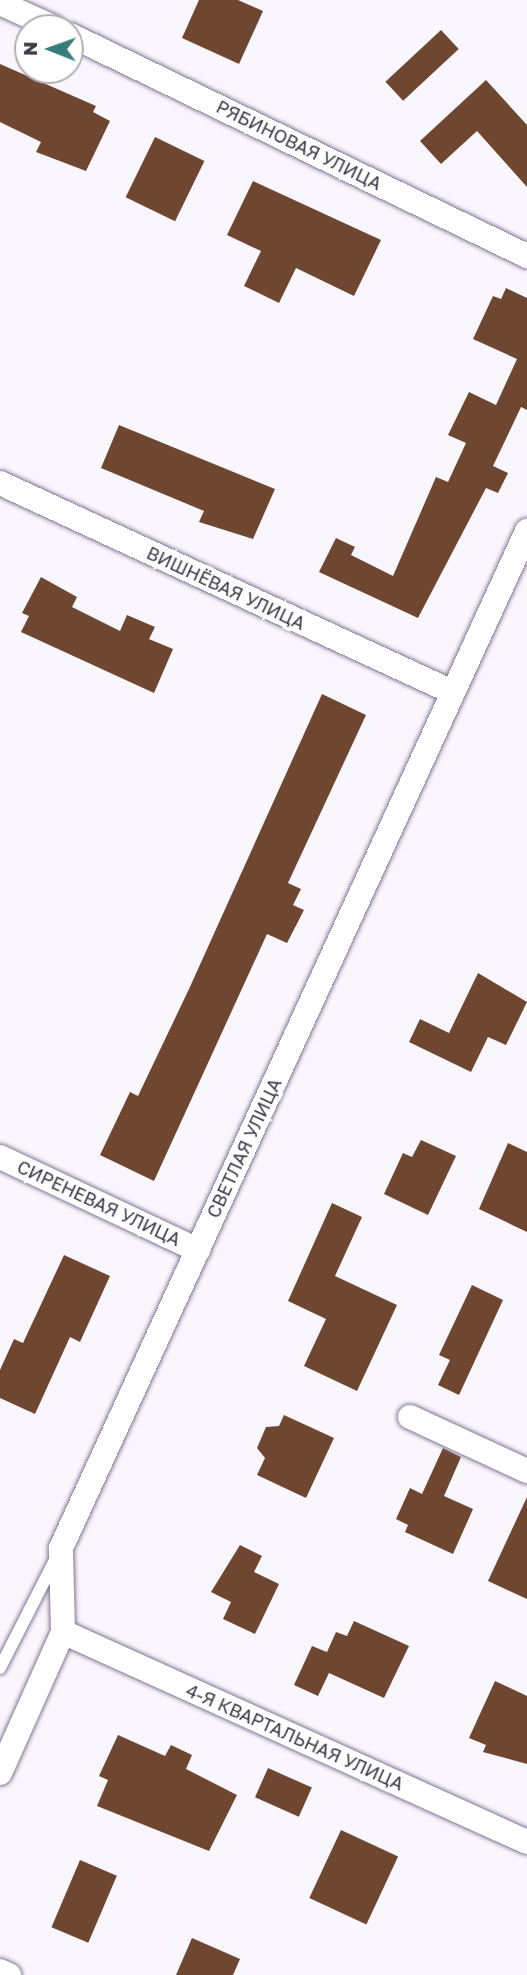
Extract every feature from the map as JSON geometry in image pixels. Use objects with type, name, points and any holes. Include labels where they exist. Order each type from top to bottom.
[{"type":"street","points":[[0,3],[24,14]]},
{"type":"street","name":"РЯБИНОВАЯ УЛИЦА","points":[[84,42],[527,256]]},
{"type":"street","name":"ВИШНЁВАЯ УЛИЦА","points":[[0,483],[452,692]]},
{"type":"street","name":"СВЕТЛАЯ УЛИЦА","points":[[0,1773],[63,1632],[61,1548],[527,531]]},
{"type":"street","name":"СИРЕНЕВАЯ УЛИЦА","points":[[0,1157],[198,1250]]},
{"type":"street","points":[[410,1417],[527,1471]]},
{"type":"street","name":"4-Я КВАРТАЛЬНАЯ УЛИЦА","points":[[63,1632],[527,1842]]},
{"type":"street","points":[[0,1971],[9,1975]]},
{"type":"lane","points":[[0,1668],[61,1548]]},
{"type":"building","points":[[199,0],[238,0],[263,11],[239,64],[182,38]]},
{"type":"building","points":[[441,30],[459,49],[403,101],[385,82]]},
{"type":"building","points":[[0,64],[14,70],[14,84],[46,84],[96,106],[93,112],[110,121],[86,171],[36,152],[41,142],[0,122]]},
{"type":"building","points":[[486,80],[527,125],[527,187],[477,131],[441,164],[420,141]]},
{"type":"building","points":[[155,137],[204,161],[175,221],[126,197]]},
{"type":"building","points":[[253,181],[381,240],[354,296],[296,268],[279,303],[244,286],[261,251],[227,235]]},
{"type":"building","points":[[506,288],[527,298],[527,410],[521,407],[493,466],[508,473],[498,493],[486,488],[418,618],[319,572],[336,538],[355,547],[351,555],[393,576],[436,477],[448,482],[466,443],[448,435],[469,392],[496,405],[517,359],[473,339],[493,296],[501,299]]},
{"type":"building","points":[[119,425],[275,489],[253,539],[199,522],[204,511],[101,468]]},
{"type":"building","points":[[41,577],[77,597],[72,607],[120,631],[127,615],[155,627],[149,639],[173,649],[154,693],[21,632],[29,616],[22,613]]},
{"type":"building","points":[[322,694],[366,715],[288,883],[301,889],[293,905],[304,910],[287,943],[267,934],[154,1181],[100,1155],[130,1092],[138,1096]]},
{"type":"building","points":[[478,973],[527,1002],[506,1045],[488,1037],[471,1072],[409,1042],[420,1019],[449,1033]]},
{"type":"building","points":[[421,1140],[456,1156],[428,1215],[384,1194],[403,1153],[412,1157]]},
{"type":"building","points":[[508,1143],[527,1152],[527,1232],[479,1209]]},
{"type":"building","points":[[332,1203],[362,1217],[335,1276],[397,1305],[357,1391],[304,1366],[326,1319],[288,1301]]},
{"type":"building","points":[[64,1255],[110,1276],[80,1342],[70,1337],[35,1414],[0,1398],[0,1370],[14,1339],[23,1343]]},
{"type":"building","points":[[472,1285],[503,1300],[459,1395],[438,1385],[450,1360],[439,1355]]},
{"type":"building","points":[[284,1415],[334,1438],[306,1498],[257,1475],[265,1458],[257,1448],[266,1427],[279,1426]]},
{"type":"building","points":[[443,1448],[461,1457],[444,1496],[473,1509],[453,1554],[405,1532],[408,1525],[396,1519],[410,1488],[422,1494]]},
{"type":"building","points":[[527,1497],[527,1599],[488,1581]]},
{"type":"building","points":[[240,1545],[262,1556],[254,1572],[279,1584],[255,1634],[223,1619],[231,1602],[211,1592]]},
{"type":"building","points":[[354,1621],[409,1646],[384,1698],[329,1673],[318,1696],[294,1685],[312,1646],[327,1652],[336,1632],[347,1636]]},
{"type":"building","points":[[495,1681],[527,1696],[527,1764],[483,1752],[486,1745],[469,1738]]},
{"type":"building","points":[[118,1735],[165,1756],[171,1745],[192,1755],[186,1769],[237,1795],[209,1851],[97,1806],[108,1780],[99,1776]]},
{"type":"building","points":[[268,1768],[312,1788],[299,1817],[255,1797]]},
{"type":"building","points":[[341,1830],[398,1857],[366,1925],[309,1898]]},
{"type":"building","points":[[80,1860],[117,1876],[88,1943],[51,1927]]},
{"type":"building","points":[[192,1938],[240,1959],[233,1975],[176,1975]]}]
